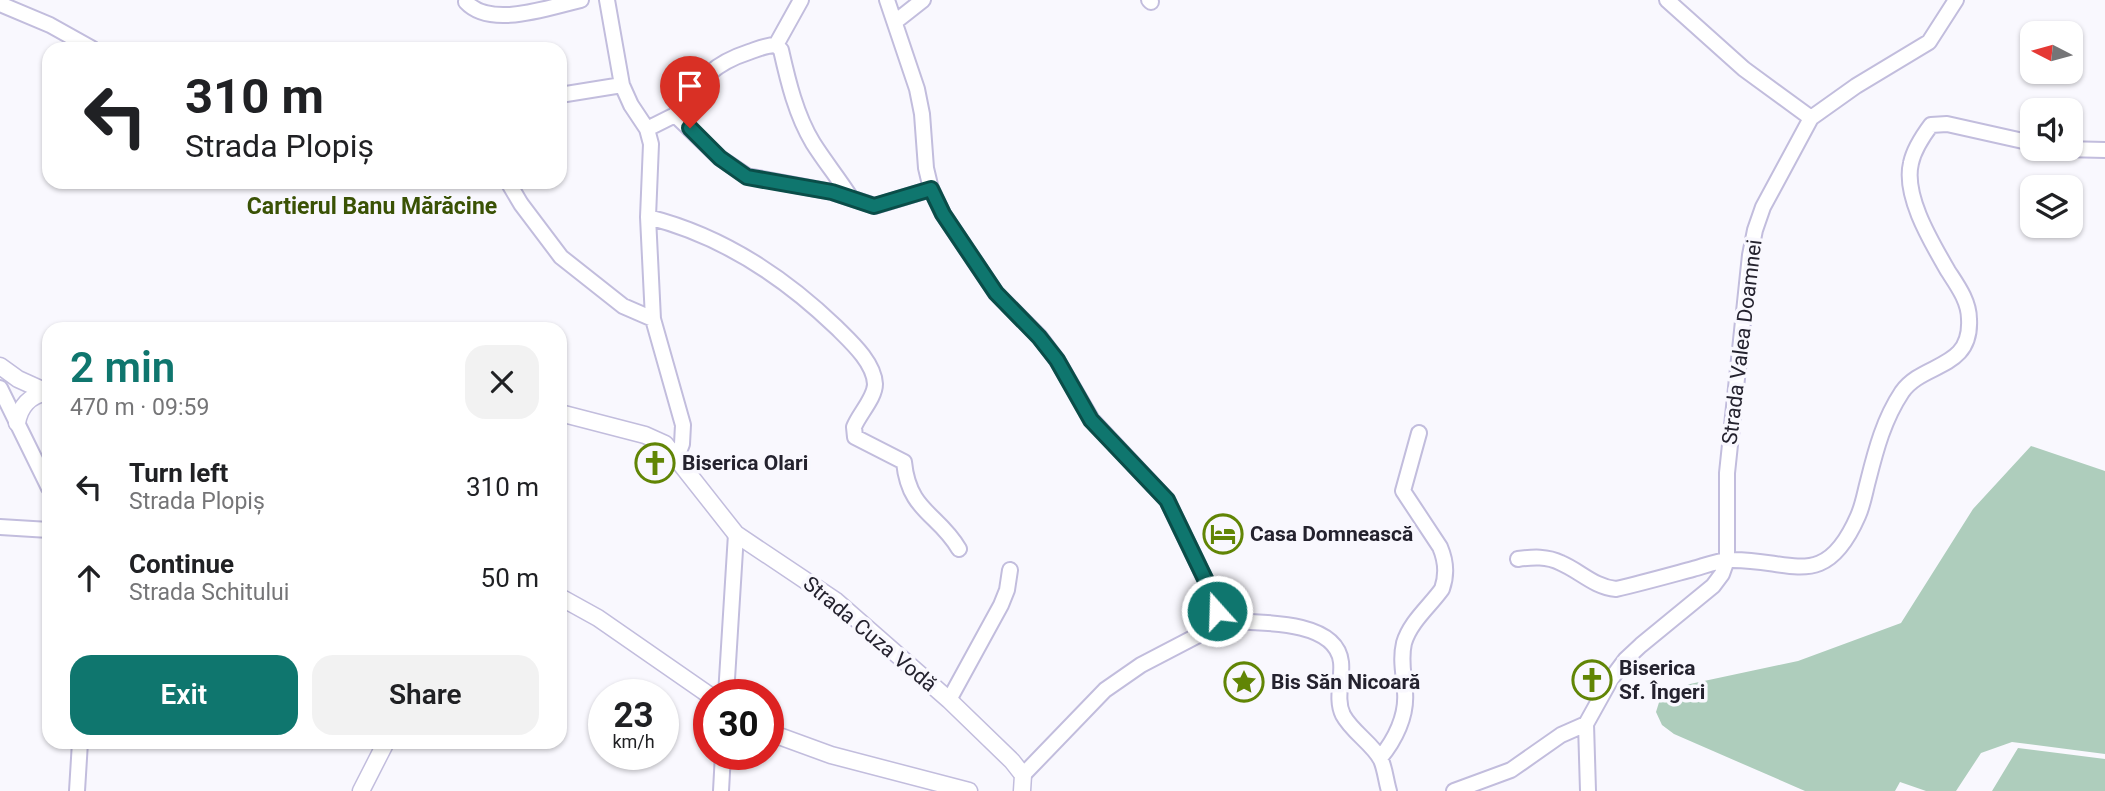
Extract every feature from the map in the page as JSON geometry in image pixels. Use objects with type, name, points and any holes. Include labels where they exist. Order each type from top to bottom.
[{"type":"street","points":[[466,2],[473,9],[497,16],[581,0]]},
{"type":"street","points":[[607,0],[622,85],[647,129],[651,144],[648,217],[653,319],[683,425],[682,444],[677,457]]},
{"type":"street","points":[[647,129],[676,115],[703,78],[716,66],[739,55],[776,45],[801,0]]},
{"type":"street","points":[[887,0],[922,114],[926,167],[931,189],[943,214],[996,293],[1039,337],[1057,360],[1091,420],[1167,500],[1208,585],[1218,621]]},
{"type":"street","points":[[895,22],[923,0]]},
{"type":"street","points":[[1667,0],[1744,69],[1811,118]]},
{"type":"street","name":"Strada Valea Doamnei","points":[[1727,560],[1727,474],[1731,426],[1755,230],[1772,188],[1811,118],[1856,86],[1928,42],[1956,0]]},
{"type":"street","points":[[0,4],[81,42]]},
{"type":"street","points":[[776,45],[781,50],[803,125],[851,198]]},
{"type":"street","points":[[567,94],[622,85]]},
{"type":"street","points":[[676,115],[720,158],[747,177],[822,190],[874,206],[931,189]]},
{"type":"street","points":[[1518,558],[1538,556],[1552,559],[1601,586],[1616,589],[1727,560],[1806,567],[1821,562],[1838,551],[1859,513],[1878,442],[1892,407],[1905,388],[1955,358],[1968,333],[1966,304],[1929,238],[1910,183],[1910,163],[1920,139],[1931,125],[1947,124],[2020,140]]},
{"type":"street","points":[[2083,149],[2105,150]]},
{"type":"street","points":[[512,189],[561,257],[623,306],[653,319]]},
{"type":"street","points":[[648,217],[669,222],[705,237],[780,278],[844,334],[866,362],[875,384],[874,391],[854,427],[856,436],[904,462],[909,485],[923,511],[950,534],[958,549]]},
{"type":"street","points":[[0,366],[18,379],[42,389]]},
{"type":"street","points":[[0,388],[42,474]]},
{"type":"street","points":[[17,424],[19,414],[29,399],[42,394]]},
{"type":"street","name":"Strada Cuza Vodă","points":[[567,415],[645,435],[665,444],[736,534],[822,590],[949,700],[1012,761],[1022,783]]},
{"type":"street","points":[[1380,758],[1389,747],[1402,718],[1405,695],[1402,654],[1407,635],[1445,581],[1445,565],[1440,547],[1403,491],[1419,433]]},
{"type":"street","points":[[0,527],[42,530]]},
{"type":"street","points":[[727,679],[736,534]]},
{"type":"street","points":[[1588,791],[1586,724],[1611,679],[1626,659],[1713,586],[1722,574],[1727,560]]},
{"type":"street","points":[[949,700],[1001,605],[1010,570]]},
{"type":"street","points":[[567,601],[598,618],[693,684]]},
{"type":"street","points":[[1218,621],[1289,625],[1308,629],[1329,641],[1341,662],[1342,714],[1380,758],[1389,791]]},
{"type":"street","points":[[1022,783],[1105,690],[1141,665],[1212,628],[1218,621]]},
{"type":"street","points":[[1454,791],[1511,770],[1560,735],[1586,724]]},
{"type":"street","points":[[784,738],[831,755],[969,791]]},
{"type":"street","points":[[76,791],[79,749]]},
{"type":"street","points":[[361,791],[378,749]]},
{"type":"street","points":[[721,791],[722,770]]},
{"type":"green space","points":[[2031,446],[2105,471],[2105,754],[2012,742],[1981,753],[1956,791],[1926,791],[1900,782],[1895,791],[1805,791],[1674,734],[1662,725],[1656,712],[1661,696],[1690,684],[1798,661],[1901,623],[1973,509]]},
{"type":"green space","points":[[2018,748],[2105,759],[2105,791],[1992,791]]},
{"type":"place","name":"Biserica Olari","points":[[655,463]]},
{"type":"place","name":"Casa Domnească","points":[[1223,534]]},
{"type":"place","name":"Biserica Sf. Îngeri","points":[[1592,680]]},
{"type":"place","name":"Bis Săn Nicoară","points":[[1244,682]]},
{"type":"district","name":"Cartierul Banu Mărăcine","points":[[372,206]]},
{"type":"route","points":[[690,128],[720,158],[747,177],[832,192],[874,206],[931,189],[943,214],[996,293],[1039,337],[1057,360],[1091,420],[1167,500],[1186,536],[1217,611]]}]
